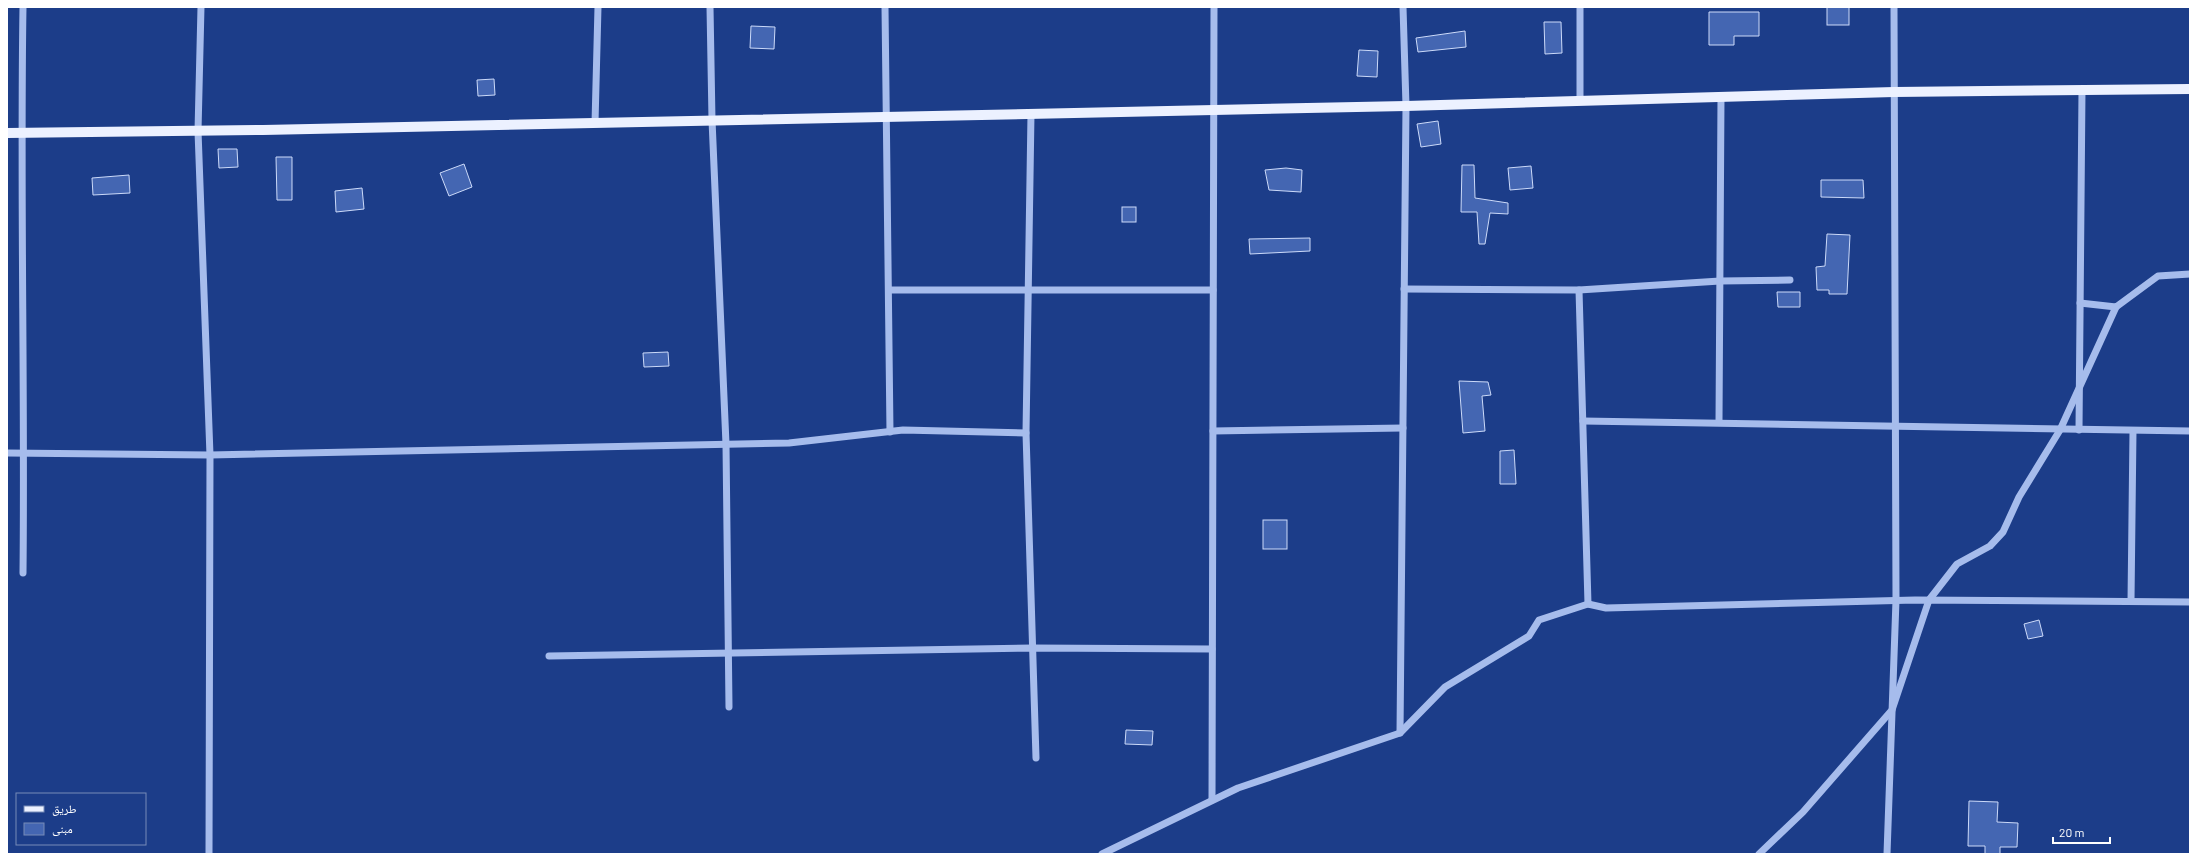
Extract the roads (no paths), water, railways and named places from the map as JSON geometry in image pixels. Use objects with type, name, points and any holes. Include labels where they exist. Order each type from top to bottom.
[{"type":"main road","points":[[7,133],[198,131],[1406,106],[1894,92],[2190,90]]},
{"type":"street","points":[[23,7],[21,133],[24,453],[23,573]]},
{"type":"street","points":[[201,7],[198,131],[210,455],[210,854]]},
{"type":"street","points":[[595,123],[598,7]]},
{"type":"street","points":[[710,7],[712,120],[726,444],[729,707]]},
{"type":"street","points":[[885,7],[890,432]]},
{"type":"street","points":[[1212,800],[1214,7]]},
{"type":"street","points":[[1400,732],[1406,106],[1403,7]]},
{"type":"street","points":[[1580,7],[1580,101]]},
{"type":"street","points":[[1887,854],[1896,600],[1894,7]]},
{"type":"street","points":[[2079,430],[2082,90]]},
{"type":"street","points":[[1719,422],[1721,97]]},
{"type":"street","points":[[1031,114],[1026,432],[1036,758]]},
{"type":"street","points":[[1759,854],[1803,812],[1892,710],[1929,600],[1957,564],[1990,546],[2003,532],[2019,497],[2060,430],[2079,392],[2116,307],[2158,276],[2190,274]]},
{"type":"street","points":[[1404,289],[1579,290],[1720,281],[1790,280]]},
{"type":"street","points":[[889,290],[1213,290]]},
{"type":"street","points":[[1579,290],[1588,604]]},
{"type":"street","points":[[2080,303],[2116,307]]},
{"type":"street","points":[[1582,421],[1719,422],[2060,430],[2190,431]]},
{"type":"street","points":[[1213,431],[1403,428]]},
{"type":"street","points":[[7,453],[210,455],[789,443],[903,430],[1026,432]]},
{"type":"street","points":[[2130,601],[2134,431]]},
{"type":"street","points":[[1102,854],[1238,788],[1400,732],[1445,686],[1529,636],[1539,620],[1588,604],[1606,608],[1896,600],[2190,602]]},
{"type":"street","points":[[549,656],[1032,648],[1212,649]]}]
